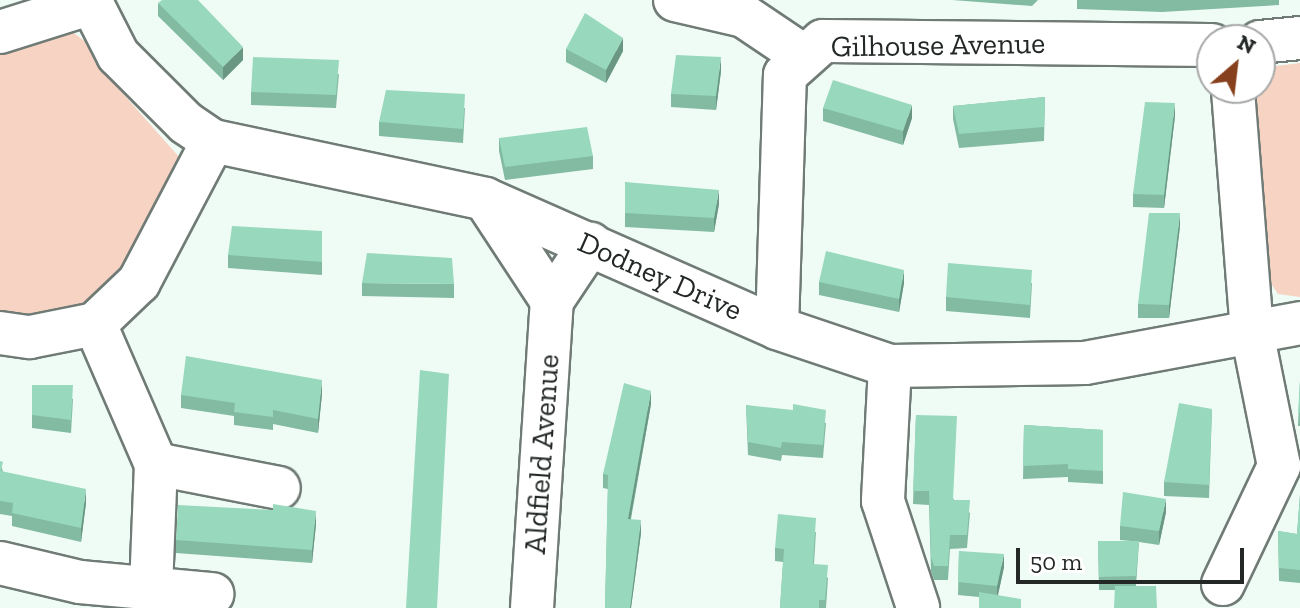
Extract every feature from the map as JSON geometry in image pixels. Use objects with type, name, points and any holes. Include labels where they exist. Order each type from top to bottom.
[{"type":"street","points":[[675,0],[744,16],[805,57]]},
{"type":"street","points":[[0,32],[90,2]]},
{"type":"street","name":"Dodney Drive","points":[[90,2],[118,55],[145,85],[213,141],[485,199],[777,328],[890,366],[1085,363],[1300,323]]},
{"type":"street","points":[[1276,40],[1300,38]]},
{"type":"street","name":"Gilhouse Avenue","points":[[777,328],[785,75],[823,41],[1196,45]]},
{"type":"street","points":[[1223,584],[1279,466],[1252,332],[1234,104]]},
{"type":"street","points":[[0,333],[30,337],[95,324],[139,282],[213,141]]},
{"type":"street","points":[[485,199],[552,301]]},
{"type":"street","name":"Aldfield Avenue","points":[[532,608],[552,301],[590,244]]},
{"type":"street","points":[[95,324],[156,464],[151,586]]},
{"type":"street","points":[[890,366],[883,501],[918,607]]},
{"type":"street","points":[[156,464],[222,474],[279,488]]},
{"type":"street","points":[[0,563],[80,582],[151,586],[212,594]]},
{"type":"shaded area","points":[[70,30],[87,43],[110,79],[188,167],[127,280],[80,316],[0,323],[0,41]]},
{"type":"shaded area","points":[[1300,63],[1300,297],[1278,294],[1262,270],[1253,104],[1276,104],[1276,66]]},
{"type":"building","points":[[162,0],[198,0],[243,47],[223,67],[158,3]]},
{"type":"building","points":[[585,13],[623,38],[606,70],[566,49]]},
{"type":"building","points":[[676,55],[721,57],[716,96],[671,94]]},
{"type":"building","points":[[253,57],[339,60],[336,95],[251,92]]},
{"type":"building","points":[[833,80],[912,105],[903,131],[823,108]]},
{"type":"building","points":[[386,90],[465,94],[463,129],[379,122]]},
{"type":"building","points":[[1045,97],[1044,127],[959,134],[953,106]]},
{"type":"building","points":[[1145,102],[1175,103],[1164,195],[1133,194]]},
{"type":"building","points":[[587,127],[593,156],[505,167],[499,138]]},
{"type":"building","points":[[625,182],[719,190],[714,218],[625,213]]},
{"type":"building","points":[[1149,213],[1180,213],[1169,305],[1138,304]]},
{"type":"building","points":[[232,226],[322,231],[322,262],[228,255]]},
{"type":"building","points":[[826,251],[904,270],[899,299],[819,282]]},
{"type":"building","points":[[367,253],[452,258],[454,284],[362,283]]},
{"type":"building","points":[[948,263],[1032,270],[1030,305],[946,297]]},
{"type":"building","points":[[186,356],[322,380],[318,419],[273,410],[273,417],[234,412],[235,403],[181,395]]},
{"type":"building","points":[[420,370],[449,374],[437,608],[406,608]]},
{"type":"building","points":[[624,383],[651,391],[628,519],[641,520],[630,608],[605,608],[608,475],[603,474]]},
{"type":"building","points":[[32,385],[73,385],[71,420],[32,415]]},
{"type":"building","points":[[1179,403],[1212,409],[1209,485],[1164,482]]},
{"type":"building","points":[[793,404],[826,410],[823,445],[782,442],[781,448],[748,442],[746,405],[793,410]]},
{"type":"building","points":[[916,415],[957,416],[953,500],[970,500],[967,535],[950,535],[948,566],[934,566],[931,557],[929,491],[913,491]]},
{"type":"building","points":[[1024,425],[1103,430],[1103,471],[1068,469],[1068,464],[1023,466]]},
{"type":"building","points":[[0,461],[3,462],[1,471],[86,489],[81,528],[12,513],[13,503],[0,501]]},
{"type":"building","points":[[1123,492],[1166,499],[1159,531],[1120,526]]},
{"type":"building","points":[[1300,495],[1300,570],[1279,568],[1278,531],[1297,534]]},
{"type":"building","points":[[273,504],[316,511],[312,550],[176,540],[178,505],[273,510]]},
{"type":"building","points":[[778,514],[816,518],[813,564],[828,565],[825,600],[819,600],[819,608],[780,608],[784,549],[775,548]]},
{"type":"building","points":[[1098,541],[1139,541],[1136,576],[1099,577]]},
{"type":"building","points":[[959,551],[1004,554],[997,586],[958,582]]},
{"type":"building","points":[[1115,586],[1156,586],[1157,608],[1114,608]]},
{"type":"building","points":[[979,592],[1021,599],[1021,608],[979,608]]}]
